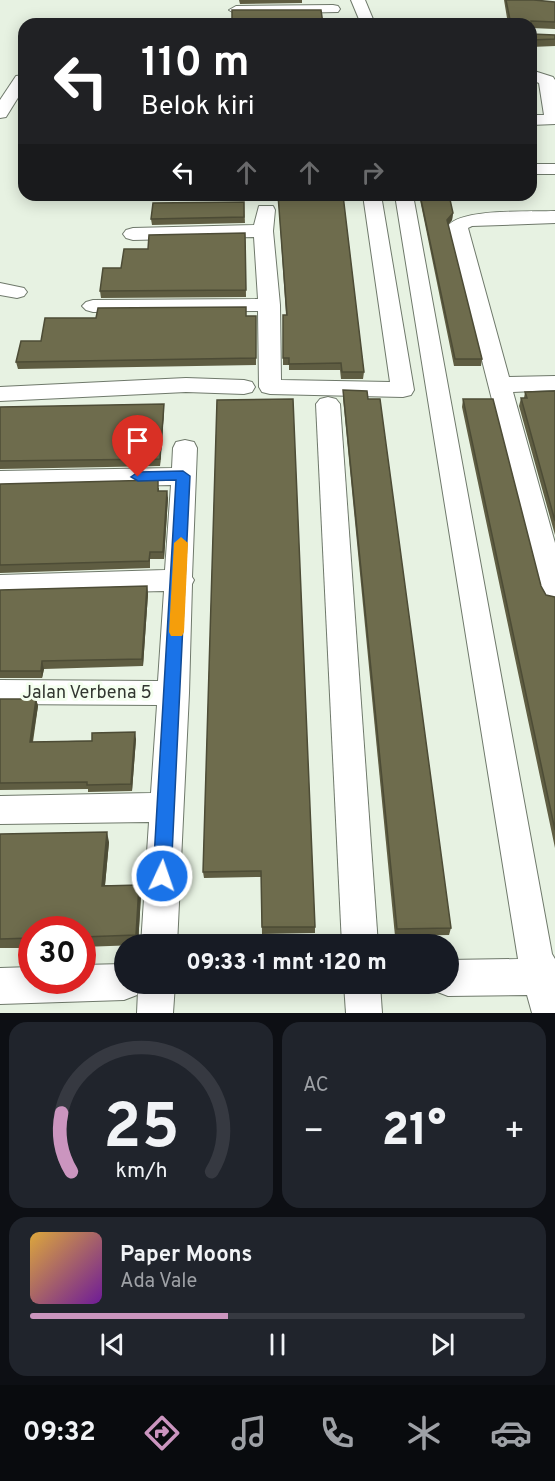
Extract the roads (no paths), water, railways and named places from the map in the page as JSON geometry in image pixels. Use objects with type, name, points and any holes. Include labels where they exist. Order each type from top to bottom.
[{"type":"street","points":[[358,0],[366,18]]},
{"type":"street","points":[[236,10],[331,4],[337,18]]},
{"type":"street","points":[[537,77],[547,80],[554,117],[550,120],[537,120]]},
{"type":"street","points":[[0,78],[18,79]]},
{"type":"street","points":[[0,113],[18,86]]},
{"type":"street","points":[[537,169],[555,169]]},
{"type":"street","points":[[266,210],[263,231],[269,305],[270,387],[403,390],[373,201]]},
{"type":"street","points":[[405,201],[534,954],[548,977],[550,1013]]},
{"type":"street","points":[[555,217],[468,220],[458,226],[555,593]]},
{"type":"street","points":[[133,234],[263,231]]},
{"type":"street","points":[[93,306],[269,305]]},
{"type":"street","points":[[501,385],[555,383]]},
{"type":"street","points":[[0,394],[186,386],[244,387]]},
{"type":"street","points":[[328,404],[359,934]]},
{"type":"street","points":[[0,480],[184,462],[180,580],[160,934]]},
{"type":"street","points":[[0,585],[180,580]]},
{"type":"street","name":"Jalan Verbena 5","points":[[0,692],[174,693]]},
{"type":"street","points":[[0,810],[166,807]]},
{"type":"street","points":[[459,978],[548,977]]},
{"type":"street","points":[[0,986],[114,982]]},
{"type":"street","points":[[155,1013],[156,994]]},
{"type":"street","points":[[363,994],[364,1013]]}]
